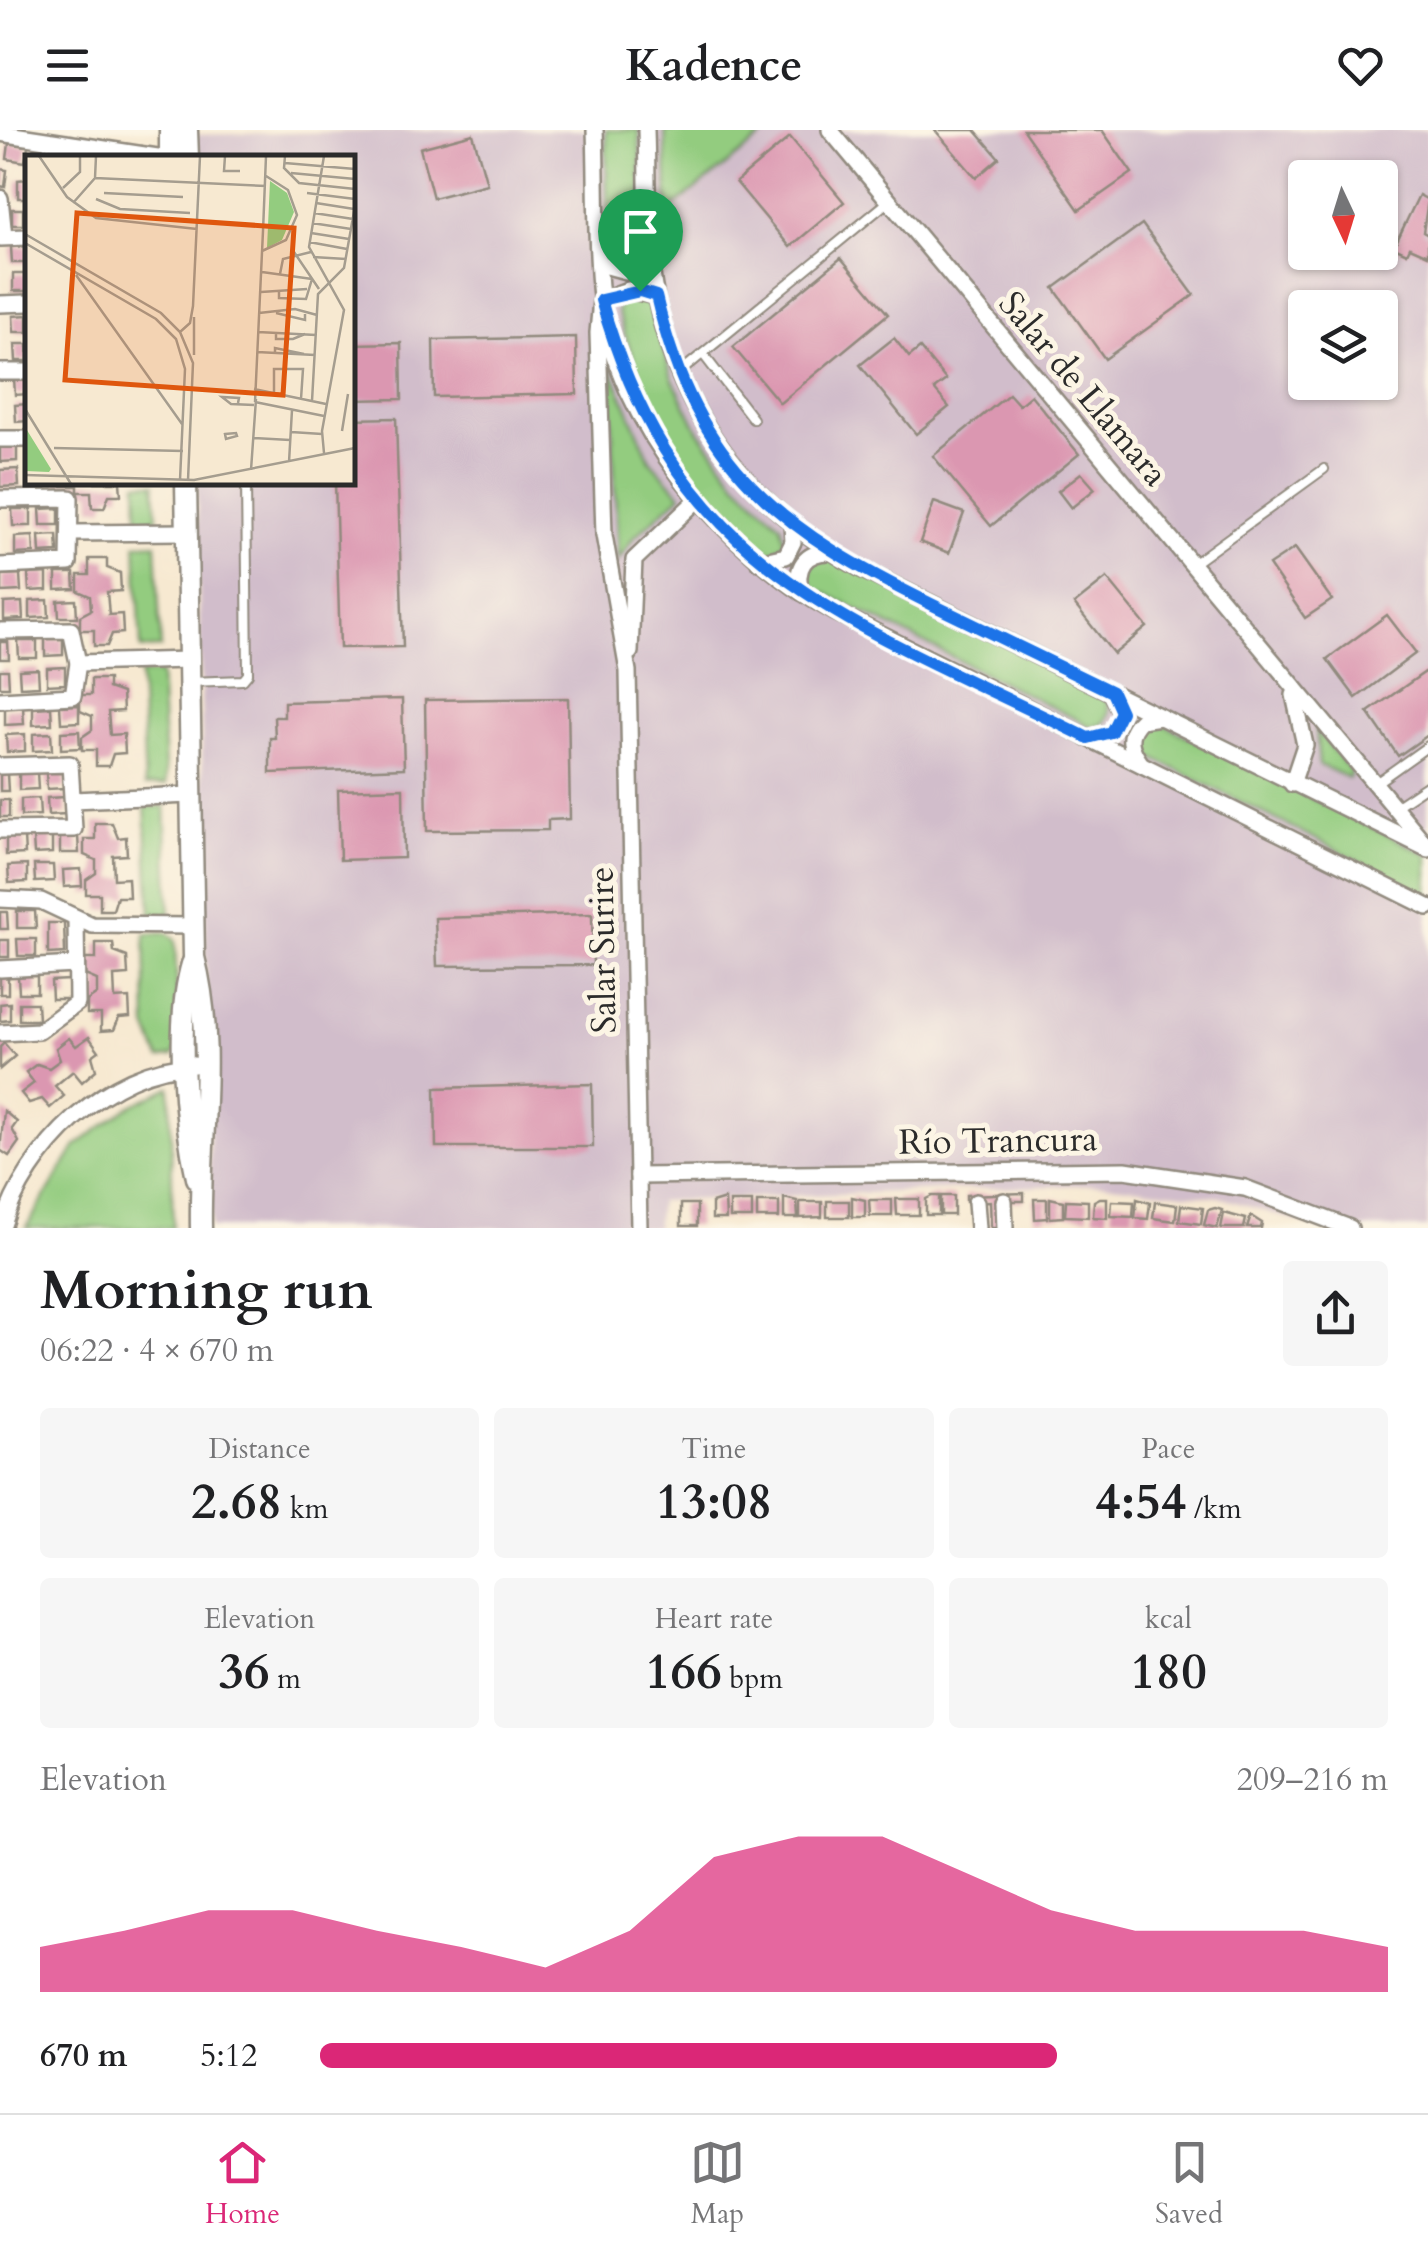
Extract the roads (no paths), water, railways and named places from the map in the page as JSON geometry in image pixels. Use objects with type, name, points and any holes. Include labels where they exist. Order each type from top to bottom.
[{"type":"street","points":[[167,155],[170,130]]},
{"type":"street","points":[[595,130],[601,300],[641,412],[697,500],[759,562],[801,592],[1428,906]]},
{"type":"street","points":[[646,130],[651,260],[656,296],[678,374],[721,450],[792,526],[831,552],[1292,784],[1428,848]]},
{"type":"street","name":"Salar de Llamara","points":[[830,130],[1428,848]]},
{"type":"street","points":[[0,133],[60,150],[127,155]]},
{"type":"street","points":[[0,198],[2,238]]},
{"type":"street","points":[[600,264],[626,271],[651,260]]},
{"type":"street","points":[[601,300],[628,290],[656,296]]},
{"type":"street","name":"Salar Surire","points":[[601,300],[598,362],[604,536],[628,671]]},
{"type":"street","points":[[0,304],[25,303]]},
{"type":"street","points":[[186,485],[194,957],[186,999],[207,1136],[200,1191],[201,1228]]},
{"type":"street","points":[[0,499],[70,498],[72,533],[70,563],[0,566]]},
{"type":"street","name":"Salar Surire","points":[[638,1228],[628,671],[634,560],[697,500]]},
{"type":"street","points":[[759,562],[779,560],[788,553],[792,526]]},
{"type":"street","points":[[72,533],[187,532]]},
{"type":"street","points":[[801,592],[798,576],[804,560],[814,553],[831,552]]},
{"type":"street","points":[[0,630],[72,630],[78,663],[73,696],[0,700]]},
{"type":"street","points":[[78,663],[189,660]]},
{"type":"street","name":"Salar de Llamara","points":[[1291,686],[1305,745],[1292,784]]},
{"type":"street","points":[[1088,738],[1104,736],[1116,726],[1121,712],[1112,692]]},
{"type":"street","points":[[1141,764],[1130,745],[1132,731],[1141,720],[1160,717]]},
{"type":"street","points":[[0,766],[70,764],[74,829],[0,830]]},
{"type":"street","points":[[73,800],[191,795]]},
{"type":"street","points":[[0,900],[41,901],[92,925],[194,926]]},
{"type":"street","points":[[0,1033],[40,1032],[77,1003],[76,918]]},
{"type":"street","points":[[0,969],[76,965]]},
{"type":"street","points":[[2,1222],[24,1179],[63,1130],[135,1080],[196,1065]]},
{"type":"street","name":"Río Trancura","points":[[638,1176],[1104,1169],[1176,1174],[1267,1194],[1350,1228]]},
{"type":"street","points":[[974,1171],[978,1228]]},
{"type":"street","points":[[1003,1171],[1006,1228]]},
{"type":"lane","points":[[678,374],[888,201]]},
{"type":"lane","points":[[702,354],[753,420]]},
{"type":"lane","points":[[1191,566],[1324,470]]},
{"type":"lane","points":[[190,682],[243,680],[248,674],[246,485]]},
{"type":"lane","points":[[1376,783],[1428,746]]},
{"type":"lane","points":[[1395,807],[1428,785]]}]
